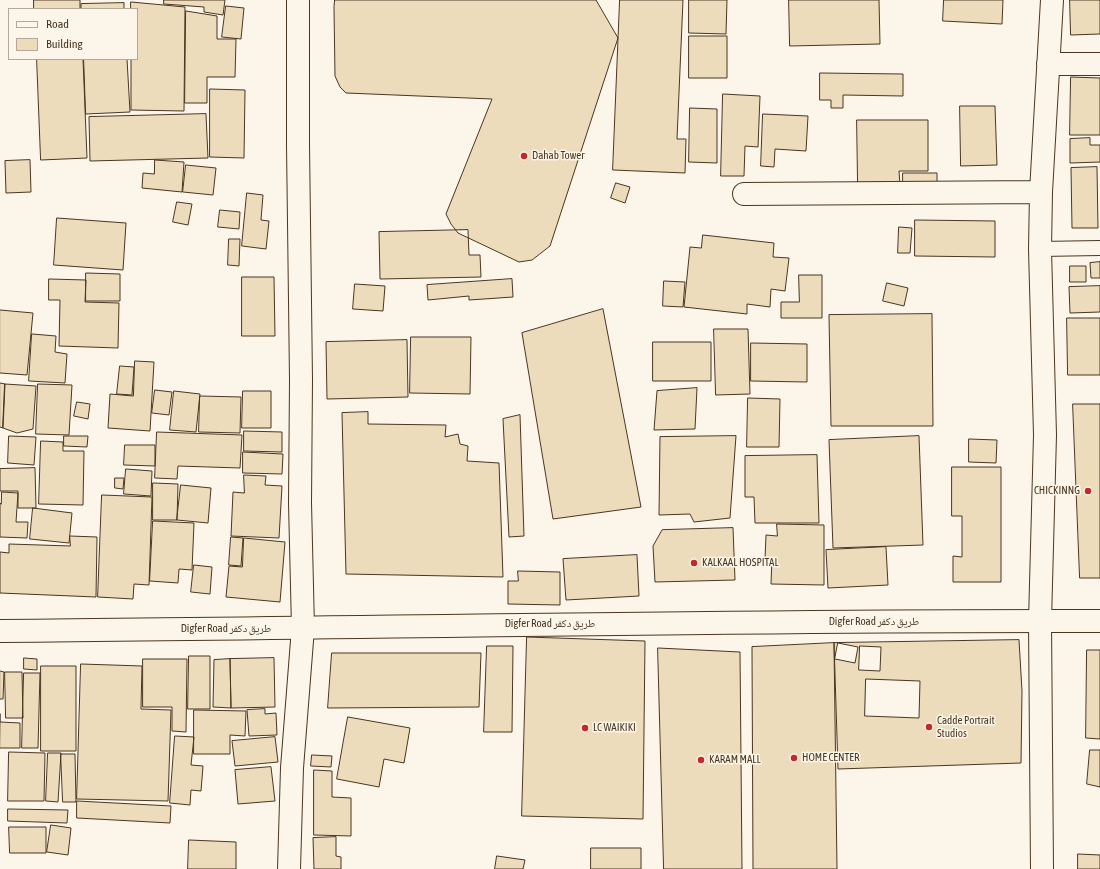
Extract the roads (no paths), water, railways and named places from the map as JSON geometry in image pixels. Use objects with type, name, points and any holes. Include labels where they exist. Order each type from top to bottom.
[{"type":"street","points":[[289,869],[292,768],[303,628],[300,503],[301,380],[298,0]]},
{"type":"street","points":[[1042,869],[1040,621],[1045,435],[1040,249],[1041,192],[1052,0]]},
{"type":"street","points":[[1048,64],[1100,64]]},
{"type":"street","points":[[744,194],[1041,192]]},
{"type":"street","name":"Digfer Road طريق دكفر","points":[[0,631],[303,628],[504,624],[1100,621]]},
{"type":"lane","points":[[1040,249],[1100,248]]},
{"type":"place","name":"Dahab Tower","points":[[524,156]]},
{"type":"place","name":"CHICKINNG","points":[[1088,491]]},
{"type":"place","name":"KALKAAL HOSPITAL","points":[[694,563]]},
{"type":"place","name":"Cadde Portrait Studios","points":[[929,727]]},
{"type":"place","name":"LC WAIKIKI","points":[[585,728]]},
{"type":"place","name":"HOME CENTER","points":[[794,758]]},
{"type":"place","name":"KARAM MALL","points":[[701,760]]}]
